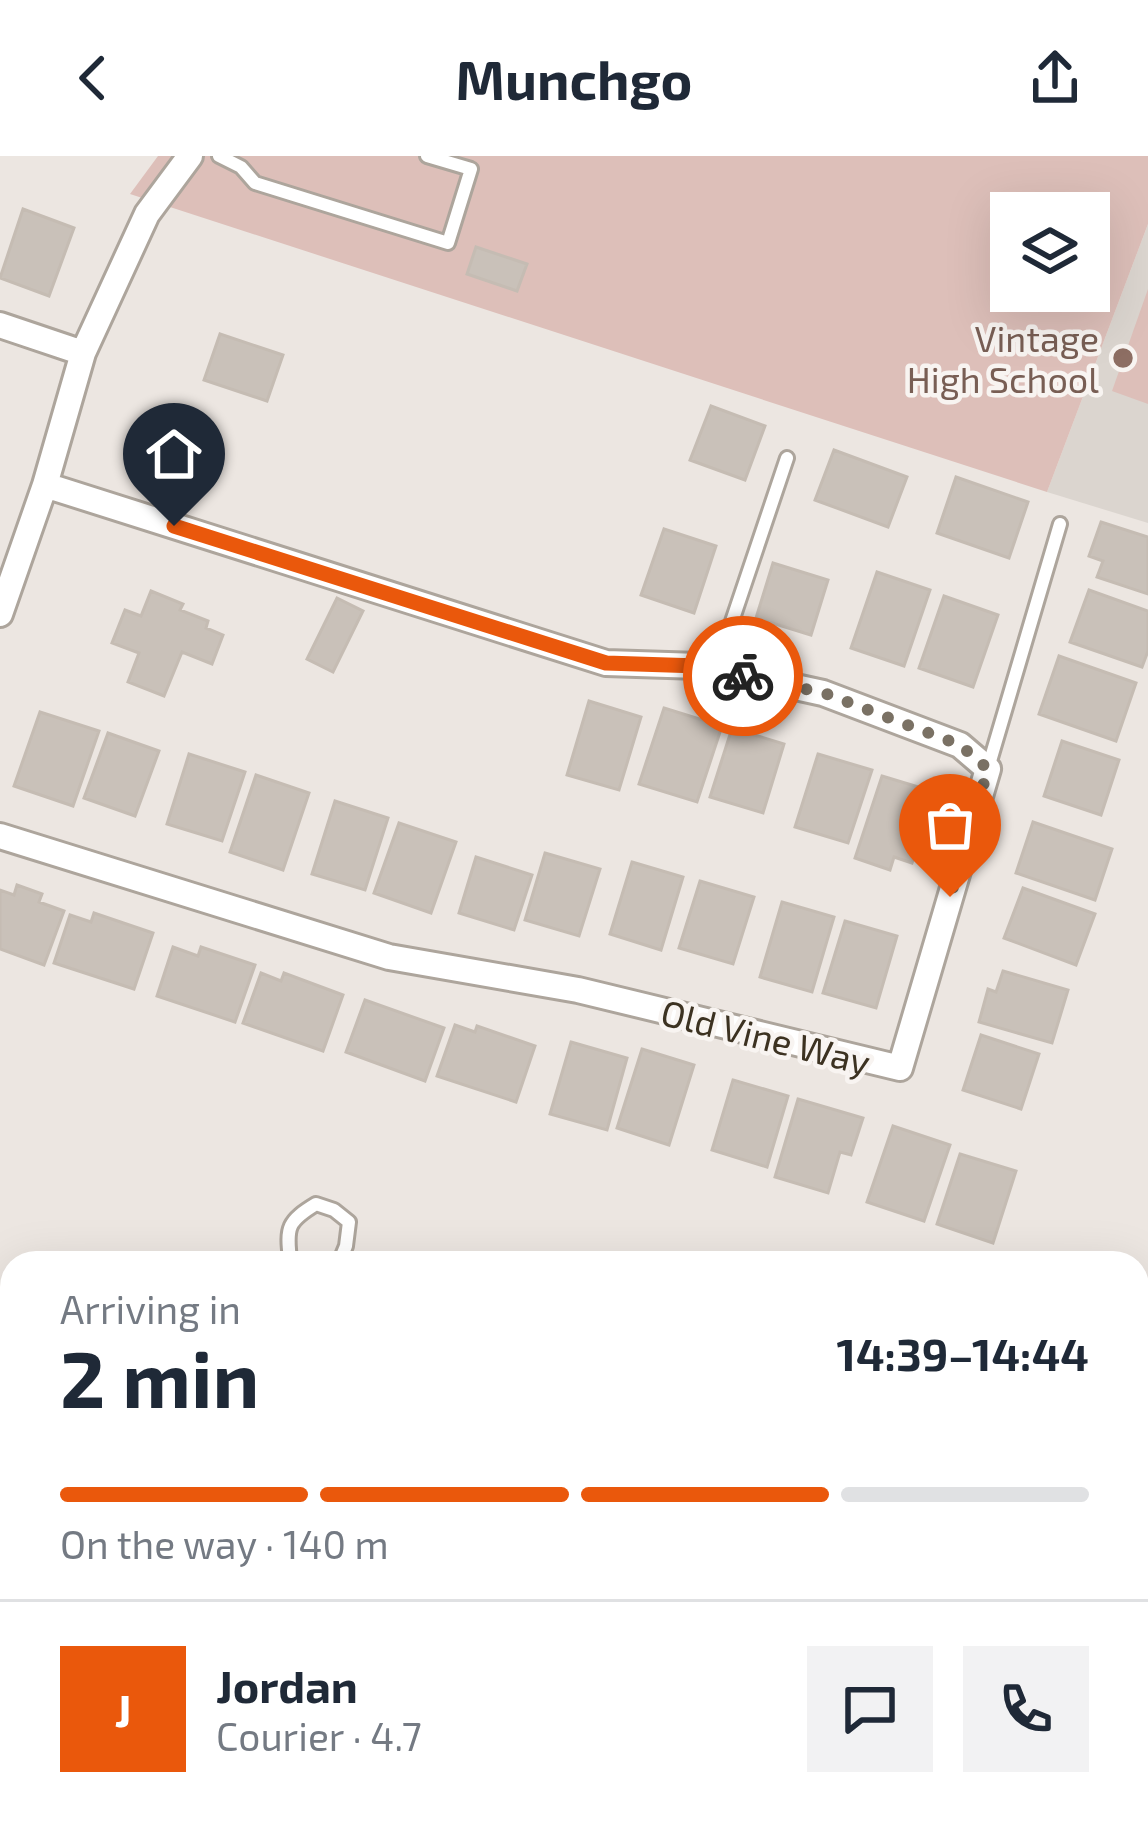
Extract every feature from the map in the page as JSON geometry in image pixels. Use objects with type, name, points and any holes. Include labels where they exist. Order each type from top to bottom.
[{"type":"street","points":[[0,614],[45,485],[83,353],[147,214],[190,156]]},
{"type":"street","points":[[0,325],[83,353]]},
{"type":"street","points":[[45,485],[606,663],[699,666],[824,693],[960,745],[988,769]]},
{"type":"street","name":"Old Vine Way","points":[[0,836],[388,957],[578,991],[900,1068],[988,769]]},
{"type":"lane","points":[[218,156],[241,166],[255,183],[448,243],[471,170],[427,156]]},
{"type":"lane","points":[[715,670],[787,458]]},
{"type":"lane","points":[[988,769],[1060,524]]},
{"type":"lane","points":[[289,1251],[286,1233],[296,1217],[316,1204],[349,1222],[344,1251]]},
{"type":"shaded area","points":[[158,156],[1148,156],[1148,224],[1047,492],[130,194]]},
{"type":"shaded area","name":"Vintage High School","points":[[1148,224],[1148,523],[1047,492]]},
{"type":"shaded area","points":[[1148,289],[1148,404],[1112,391]]},
{"type":"building","points":[[23,209],[74,228],[49,296],[0,278]]},
{"type":"building","points":[[476,247],[527,264],[517,291],[467,274]]},
{"type":"building","points":[[220,334],[283,355],[267,401],[204,380]]},
{"type":"building","points":[[711,406],[765,426],[745,480],[690,460]]},
{"type":"building","points":[[834,450],[907,477],[888,527],[815,500]]},
{"type":"building","points":[[956,477],[1028,502],[1009,558],[937,533]]},
{"type":"building","points":[[1101,522],[1148,537],[1148,594],[1097,577],[1103,561],[1089,556]]},
{"type":"building","points":[[664,529],[716,546],[694,613],[641,595]]},
{"type":"building","points":[[773,563],[828,580],[811,635],[756,618]]},
{"type":"building","points":[[877,572],[930,590],[904,666],[851,648]]},
{"type":"building","points":[[1089,590],[1148,611],[1148,651],[1142,667],[1070,642]]},
{"type":"building","points":[[151,591],[183,604],[180,610],[208,621],[206,628],[223,635],[212,664],[182,652],[164,696],[128,682],[139,653],[112,643],[125,610],[141,616]]},
{"type":"building","points":[[944,596],[998,615],[973,687],[919,668]]},
{"type":"building","points":[[337,598],[363,611],[333,672],[307,659]]},
{"type":"building","points":[[1059,656],[1136,683],[1116,741],[1039,714]]},
{"type":"building","points":[[589,701],[641,717],[619,790],[567,775]]},
{"type":"building","points":[[664,708],[722,726],[697,802],[639,784]]},
{"type":"building","points":[[40,712],[99,731],[73,806],[14,786]]},
{"type":"building","points":[[732,728],[784,744],[763,813],[710,797]]},
{"type":"building","points":[[108,733],[159,751],[135,816],[84,798]]},
{"type":"building","points":[[1062,741],[1119,760],[1101,815],[1044,796]]},
{"type":"building","points":[[189,754],[245,772],[222,841],[167,824]]},
{"type":"building","points":[[818,754],[872,770],[848,843],[795,827]]},
{"type":"building","points":[[256,775],[309,793],[283,870],[230,852]]},
{"type":"building","points":[[882,776],[935,792],[912,863],[894,857],[890,870],[855,858]]},
{"type":"building","points":[[335,801],[388,818],[365,890],[312,874]]},
{"type":"building","points":[[1033,822],[1112,849],[1095,900],[1016,873]]},
{"type":"building","points":[[399,823],[456,842],[431,913],[374,893]]},
{"type":"building","points":[[545,853],[600,869],[579,936],[525,920]]},
{"type":"building","points":[[476,857],[532,875],[514,930],[459,913]]},
{"type":"building","points":[[632,862],[683,877],[661,950],[610,934]]},
{"type":"building","points":[[700,881],[754,897],[733,964],[679,948]]},
{"type":"building","points":[[17,885],[42,894],[39,902],[64,911],[44,965],[0,949],[0,890],[14,895]]},
{"type":"building","points":[[1023,888],[1095,914],[1076,965],[1004,938]]},
{"type":"building","points":[[782,902],[834,917],[812,992],[760,977]]},
{"type":"building","points":[[94,913],[153,933],[134,989],[54,963],[70,915],[91,922]]},
{"type":"building","points":[[845,921],[897,936],[876,1008],[823,993]]},
{"type":"building","points":[[173,947],[198,956],[201,947],[255,965],[235,1022],[157,996]]},
{"type":"building","points":[[1003,971],[1068,990],[1052,1043],[979,1022],[988,989],[996,992]]},
{"type":"building","points":[[261,973],[281,981],[284,973],[343,995],[323,1051],[243,1023]]},
{"type":"building","points":[[365,1000],[444,1028],[425,1081],[346,1052]]},
{"type":"building","points":[[455,1025],[475,1032],[477,1026],[535,1046],[516,1102],[437,1076]]},
{"type":"building","points":[[981,1035],[1039,1054],[1021,1109],[963,1090]]},
{"type":"building","points":[[571,1042],[627,1058],[607,1130],[550,1114]]},
{"type":"building","points":[[642,1049],[694,1065],[669,1145],[617,1128]]},
{"type":"building","points":[[733,1080],[788,1096],[767,1167],[712,1150]]},
{"type":"building","points":[[798,1099],[863,1118],[851,1155],[840,1152],[828,1193],[775,1177]]},
{"type":"building","points":[[893,1126],[950,1145],[924,1221],[867,1202]]},
{"type":"building","points":[[960,1154],[1016,1171],[993,1243],[937,1224]]},
{"type":"way so far","points":[[743,676],[824,693],[960,745],[988,769],[950,897]]},
{"type":"place","name":"Vintage High School","points":[[1123,358]]},
{"type":"route","points":[[174,526],[606,663],[699,666],[743,676]]}]
